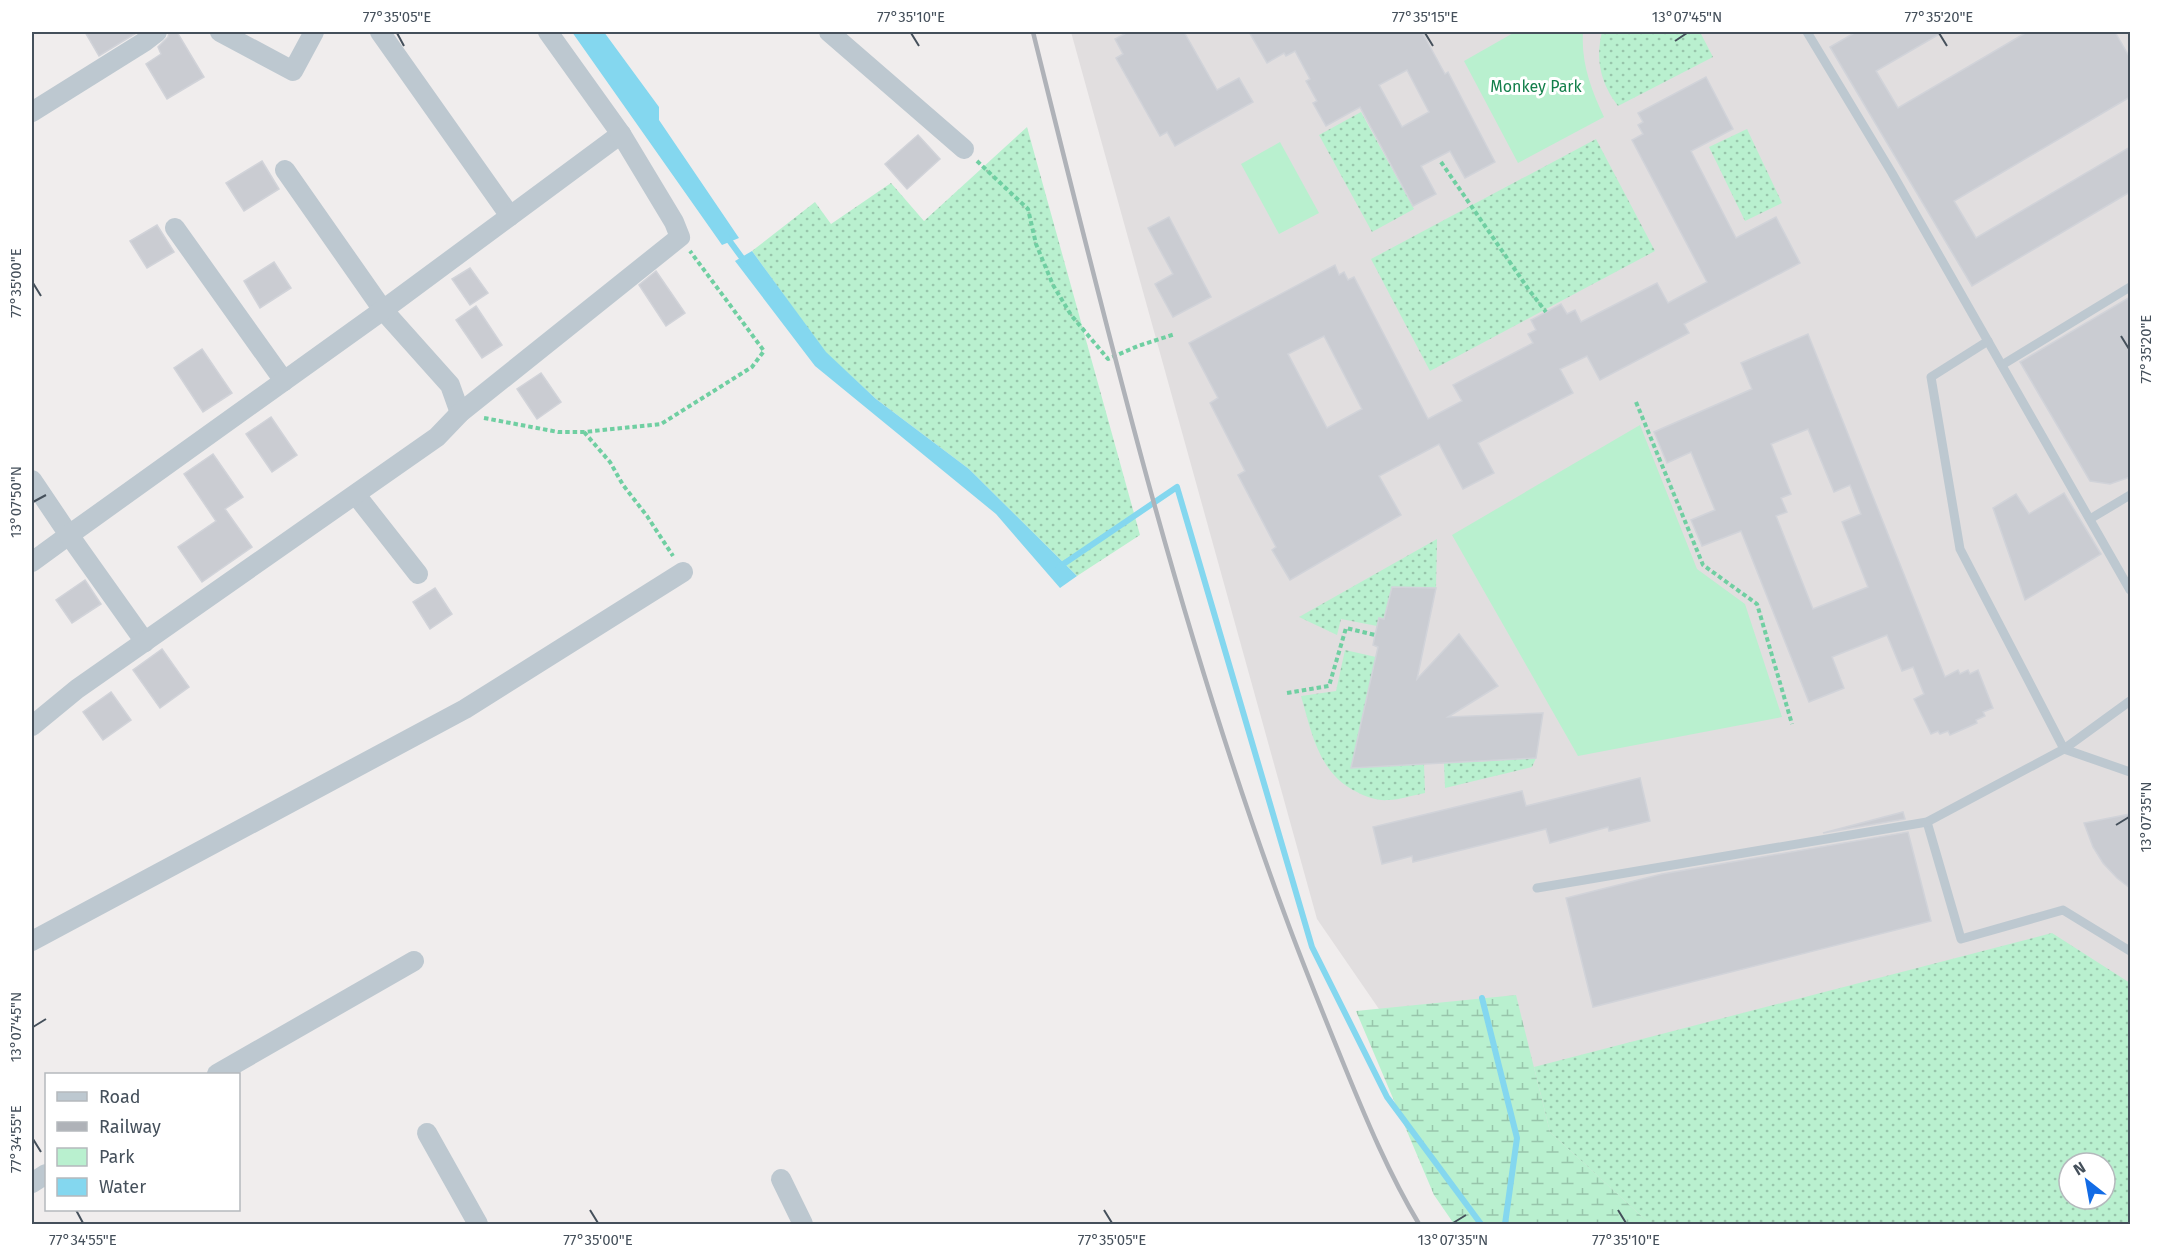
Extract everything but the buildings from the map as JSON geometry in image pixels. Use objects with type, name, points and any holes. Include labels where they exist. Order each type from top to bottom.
[{"type":"street","points":[[32,112],[157,32]]},
{"type":"street","points":[[220,32],[293,71],[314,32]]},
{"type":"street","points":[[380,32],[510,216]]},
{"type":"street","points":[[32,726],[77,689],[437,437],[460,413],[680,237],[674,222],[621,134],[548,32]]},
{"type":"street","points":[[830,32],[964,149]]},
{"type":"street","points":[[32,562],[382,310],[621,134]]},
{"type":"street","points":[[285,170],[382,310],[450,386],[460,413]]},
{"type":"street","points":[[175,228],[284,381]]},
{"type":"street","points":[[32,480],[145,642]]},
{"type":"street","points":[[356,495],[418,574]]},
{"type":"street","points":[[32,941],[465,709],[683,572]]},
{"type":"street","points":[[219,1073],[414,961]]},
{"type":"street","points":[[427,1133],[478,1224]]},
{"type":"street","points":[[32,1184],[45,1175]]},
{"type":"street","points":[[781,1179],[803,1224]]},
{"type":"lane","points":[[1807,32],[1892,173],[2130,590]]},
{"type":"lane","points":[[2002,365],[2130,287]]},
{"type":"lane","points":[[1988,341],[1931,377],[1960,549],[2064,749],[2130,772]]},
{"type":"lane","points":[[2090,519],[2130,495]]},
{"type":"lane","points":[[1537,888],[1927,822],[2064,749],[2130,701]]},
{"type":"lane","points":[[1927,822],[1961,939],[2063,910],[2130,951]]},
{"type":"path","points":[[964,149],[1028,209],[1036,244],[1053,285],[1071,315],[1108,359],[1174,334]]},
{"type":"path","points":[[1441,162],[1528,290],[1546,312]]},
{"type":"path","points":[[460,413],[558,432],[584,432],[661,424],[752,367],[764,351],[680,237]]},
{"type":"path","points":[[1636,402],[1703,565],[1757,604],[1792,724]]},
{"type":"path","points":[[584,432],[610,462],[623,485],[647,516],[683,572]]},
{"type":"path","points":[[1287,693],[1329,686],[1346,628],[1375,635]]},
{"type":"shaded area","points":[[1071,32],[2130,32],[2130,1224],[1527,1224],[1317,919]]},
{"type":"green space","name":"Monkey Park","points":[[1515,32],[1583,32],[1588,76],[1604,117],[1518,163],[1464,61]]},
{"type":"green space","points":[[1602,32],[1700,32],[1713,57],[1618,106],[1607,89],[1601,71],[1599,52]]},
{"type":"green space","points":[[1361,112],[1414,209],[1372,232],[1319,135]]},
{"type":"green space","points":[[1027,127],[1140,535],[1077,576],[969,469],[876,399],[825,352],[752,251],[815,202],[831,224],[891,183],[924,221]]},
{"type":"green space","points":[[1747,129],[1782,203],[1745,221],[1709,147]]},
{"type":"green space","points":[[1596,139],[1655,251],[1430,371],[1371,259]]},
{"type":"green space","points":[[1280,142],[1319,213],[1279,234],[1241,164]]},
{"type":"green space","points":[[1640,425],[1697,569],[1745,604],[1782,717],[1578,756],[1452,535]]},
{"type":"green space","points":[[1437,539],[1436,588],[1392,587],[1384,619],[1377,626],[1341,619],[1337,635],[1299,617]]},
{"type":"green space","points":[[1345,650],[1376,657],[1351,768],[1424,764],[1425,793],[1393,800],[1372,798],[1344,784],[1325,764],[1301,696],[1336,691]]},
{"type":"green space","points":[[1469,746],[1475,762],[1536,758],[1532,767],[1445,788],[1444,763],[1470,762]]},
{"type":"green space","points":[[2052,933],[2130,983],[2130,1224],[1650,1224],[1550,1132],[1534,1067]]},
{"type":"green space","points":[[1516,995],[1550,1132],[1650,1224],[1454,1224],[1434,1195],[1356,1011]]},
{"type":"water","points":[[572,32],[604,32],[659,107],[659,120],[739,238],[722,245]]},
{"type":"water","points":[[752,251],[826,352],[876,399],[969,469],[1077,576],[1060,588],[996,514],[815,366],[735,261]]},
{"type":"waterway","points":[[726,236],[745,262]]},
{"type":"waterway","points":[[1059,567],[1177,487],[1312,947],[1387,1097],[1481,1224]]},
{"type":"waterway","points":[[1482,998],[1517,1138],[1505,1224]]},
{"type":"railway","points":[[1033,32],[1147,478],[1178,589],[1247,809],[1314,992],[1352,1085],[1378,1146],[1419,1224]]}]
